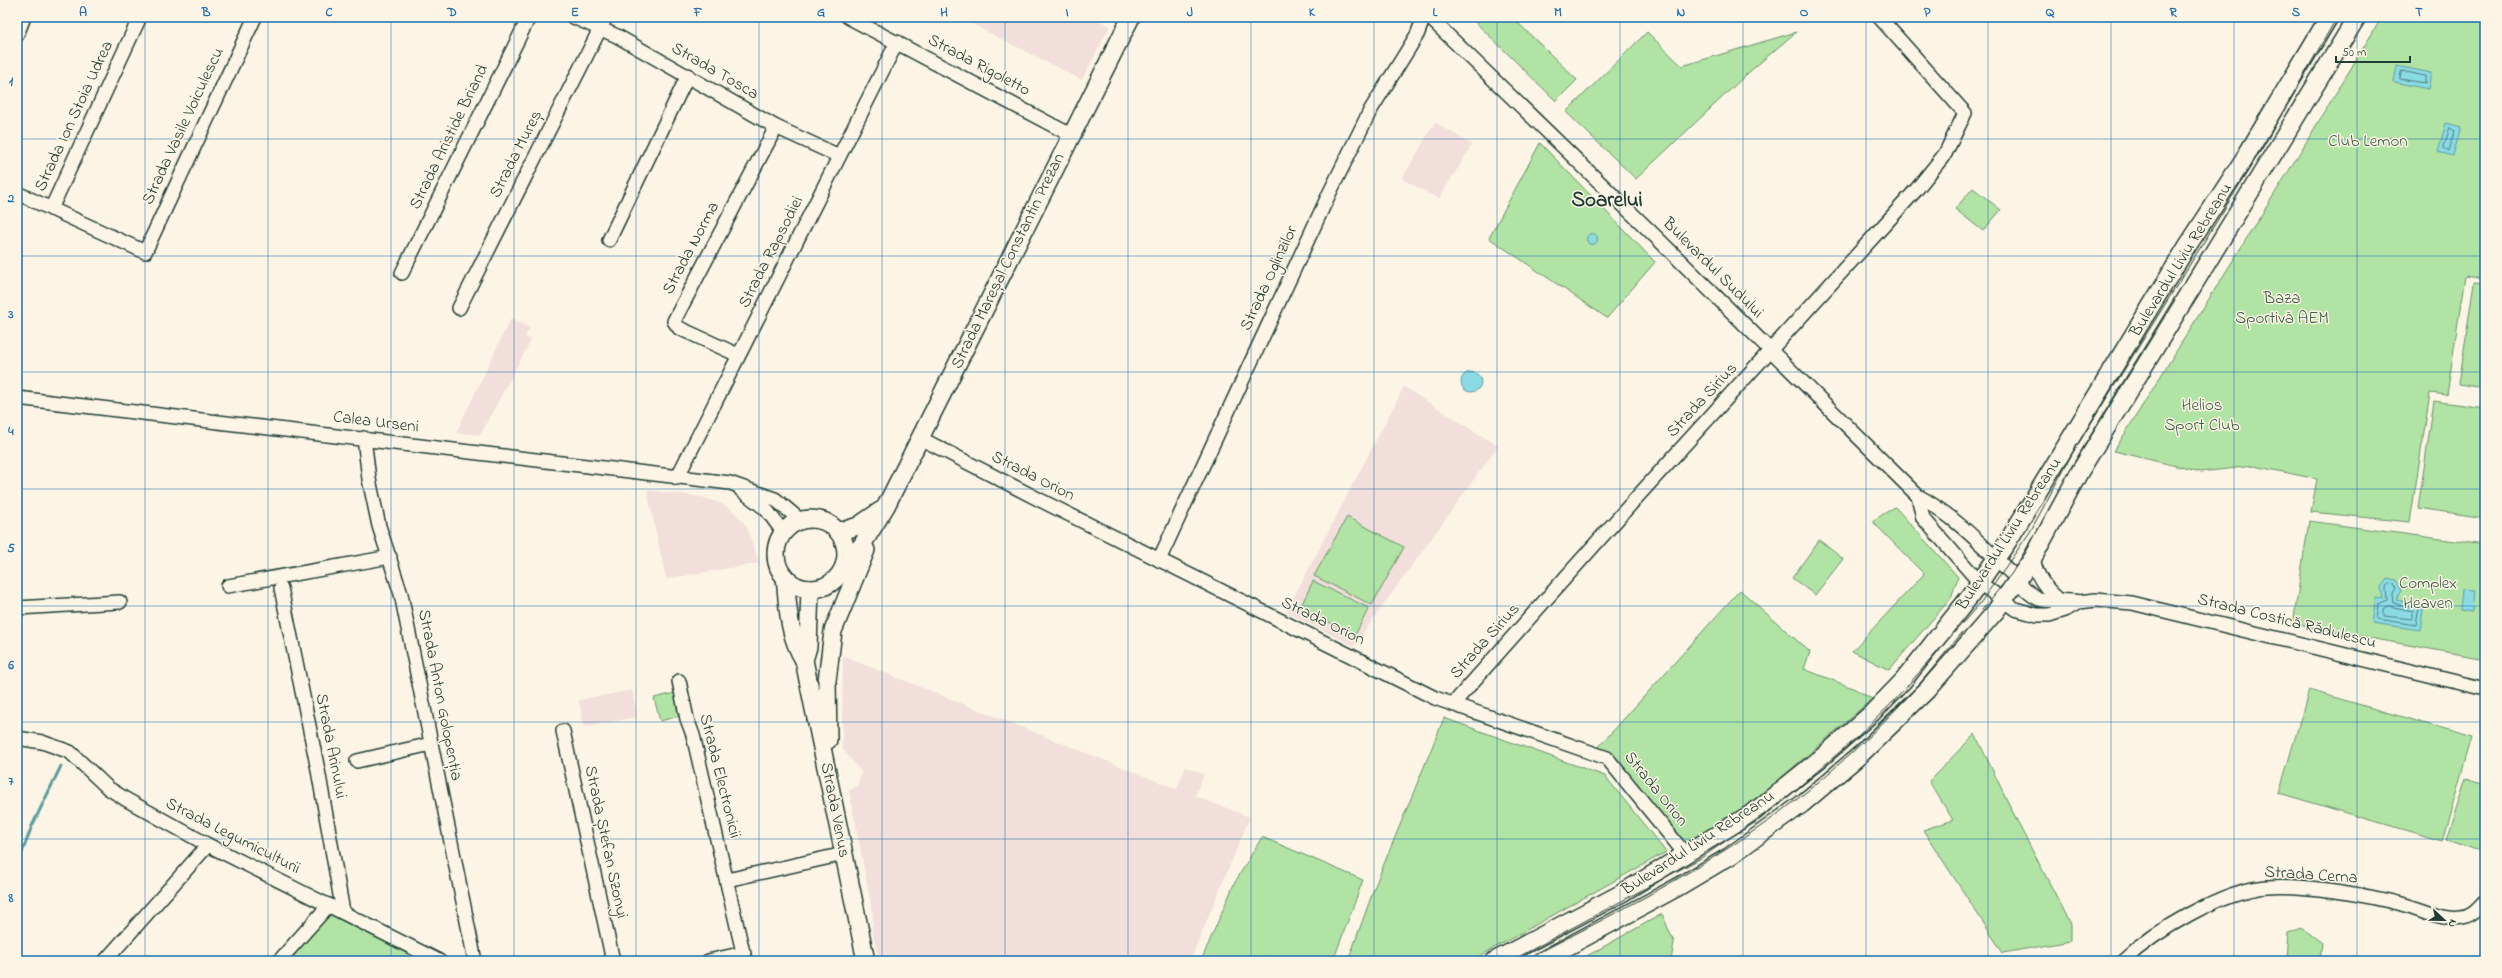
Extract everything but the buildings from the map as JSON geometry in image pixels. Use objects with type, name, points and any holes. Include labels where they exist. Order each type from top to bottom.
[{"type":"main road","name":"Strada Mareșal Constantin Prezan","points":[[844,567],[862,545],[885,508],[1130,17]]},
{"type":"main road","name":"Bulevardul Liviu Rebreanu","points":[[1494,961],[1622,893],[1754,812],[1821,758],[1872,713],[1903,680],[1980,583],[1996,559],[2155,303],[2188,245],[2244,159],[2328,17]]},
{"type":"main road","name":"Bulevardul Liviu Rebreanu","points":[[1541,961],[1678,887],[1730,856],[1802,804],[1860,755],[1927,690],[2003,602],[2033,558],[2084,464],[2357,17]]},
{"type":"main road","name":"Strada Mareșal Constantin Prezan","points":[[839,532],[864,522],[885,508]]},
{"type":"main road","points":[[827,766],[827,681],[833,631],[885,508]]},
{"type":"main road","points":[[818,519],[830,523],[839,532],[845,543],[847,555],[844,567],[830,583],[810,589],[792,583],[785,577],[776,558],[777,544],[783,532],[800,520],[818,519]]},
{"type":"main road","name":"Strada Venus","points":[[785,577],[790,623],[797,649],[804,660],[866,961]]},
{"type":"main road","name":"Strada Venus","points":[[804,660],[808,647],[810,589]]},
{"type":"street","points":[[17,35],[24,17]]},
{"type":"street","name":"Strada Ion Stoia Udrea","points":[[51,209],[140,17]]},
{"type":"street","name":"Strada Vasile Voiculescu","points":[[51,209],[145,252],[255,17]]},
{"type":"street","name":"Strada Aristide Briand","points":[[402,273],[529,17]]},
{"type":"street","name":"Strada Tosca","points":[[573,17],[617,36],[688,75],[776,127],[839,156]]},
{"type":"street","name":"Strada Mureș","points":[[458,308],[606,17]]},
{"type":"street","name":"Strada Rigoletto","points":[[848,17],[1071,135]]},
{"type":"street","name":"Strada Oglinzilor","points":[[1159,560],[1290,275],[1370,111],[1417,35],[1424,17]]},
{"type":"street","name":"Bulevardul Sudului","points":[[1429,17],[1918,496],[1934,505],[2018,580]]},
{"type":"street","name":"Strada Sirius","points":[[1453,704],[1638,496],[1772,352],[1916,190],[1945,154],[1965,113],[1879,17]]},
{"type":"street","name":"Strada Rapsodiei","points":[[676,478],[897,42]]},
{"type":"street","points":[[609,240],[688,75]]},
{"type":"street","name":"Strada Norma","points":[[738,355],[679,328],[674,321],[776,127]]},
{"type":"street","points":[[17,193],[51,209]]},
{"type":"street","name":"Calea Urseni","points":[[17,398],[364,438],[676,478],[730,483],[775,499],[800,520]]},
{"type":"street","name":"Strada Anton Golopenția","points":[[364,438],[369,479],[379,526],[401,594],[475,961]]},
{"type":"street","name":"Strada Orion","points":[[920,438],[1435,698],[1607,758],[1686,855]]},
{"type":"street","points":[[730,483],[766,509],[783,532]]},
{"type":"street","points":[[1918,496],[1923,518],[1980,583],[2003,602]]},
{"type":"street","points":[[228,586],[390,557]]},
{"type":"street","points":[[2033,558],[2037,575],[2045,589],[2059,600]]},
{"type":"street","name":"Strada Costică Rădulescu","points":[[2018,580],[2028,593],[2039,599],[2067,599],[2079,602],[2110,600],[2161,608],[2485,689]]},
{"type":"street","name":"Strada Arinului","points":[[281,588],[318,770],[344,912]]},
{"type":"street","points":[[17,608],[120,602]]},
{"type":"street","name":"Strada Costică Rădulescu","points":[[2003,602],[2015,609],[2036,615],[2049,615],[2065,610],[2079,602]]},
{"type":"street","name":"Strada Electronicii","points":[[679,681],[745,957]]},
{"type":"street","name":"Strada Ștefan Szonyi","points":[[563,732],[613,961]]},
{"type":"street","name":"Strada Legumiculturii","points":[[17,738],[42,742],[70,752],[115,792],[208,845],[439,961]]},
{"type":"street","points":[[357,761],[431,744]]},
{"type":"street","points":[[105,961],[208,845]]},
{"type":"street","points":[[727,880],[844,854]]},
{"type":"street","name":"Strada Cerna","points":[[2123,961],[2182,918],[2235,894],[2266,886],[2316,890],[2379,898],[2459,918],[2473,914],[2485,902]]},
{"type":"street","points":[[279,961],[329,905]]},
{"type":"street","points":[[708,961],[745,957]]},
{"type":"shaded area","points":[[970,17],[1092,17],[1110,26],[1082,80],[968,22]]},
{"type":"shaded area","points":[[1435,122],[1472,145],[1439,199],[1402,179]]},
{"type":"shaded area","points":[[511,318],[530,328],[525,336],[531,340],[480,435],[456,433]]},
{"type":"shaded area","points":[[1404,387],[1498,446],[1354,646],[1286,612]]},
{"type":"shaded area","points":[[647,490],[702,497],[720,503],[732,510],[746,525],[759,563],[666,579]]},
{"type":"shaded area","points":[[843,656],[1177,789],[1186,767],[1204,774],[1195,796],[1250,817],[1190,961],[879,961],[872,930],[873,915],[849,790],[858,786],[861,772],[842,748]]},
{"type":"shaded area","points":[[632,690],[637,717],[584,727],[579,700]]},
{"type":"green space","points":[[1470,17],[1512,17],[1577,80],[1556,101]]},
{"type":"green space","points":[[2382,17],[2485,17],[2485,279],[2465,276],[2447,395],[2430,393],[2410,522],[2311,512],[2317,479],[2254,466],[2201,472],[2114,451],[2285,177]]},
{"type":"green space","points":[[1647,32],[1682,66],[1796,32],[1748,73],[1636,179],[1566,112]]},
{"type":"green space","points":[[1540,143],[1655,262],[1607,318],[1489,238]]},
{"type":"green space","points":[[1973,188],[2001,210],[1983,231],[1955,209]]},
{"type":"green space","points":[[2474,282],[2485,283],[2485,388],[2459,384]]},
{"type":"green space","points":[[2434,401],[2485,408],[2485,518],[2418,508]]},
{"type":"green space","points":[[1895,507],[1958,577],[1951,598],[1889,670],[1852,651],[1924,574],[1872,521]]},
{"type":"green space","points":[[1347,517],[1404,547],[1372,605],[1314,576]]},
{"type":"green space","name":"Complex Heaven","points":[[2309,521],[2485,545],[2485,659],[2293,624]]},
{"type":"green space","points":[[1819,540],[1843,559],[1815,595],[1792,578]]},
{"type":"green space","points":[[1313,581],[1369,608],[1355,635],[1300,608]]},
{"type":"green space","points":[[1740,590],[1810,652],[1804,669],[1855,689],[1872,699],[1779,780],[1686,855],[1594,752]]},
{"type":"green space","points":[[2309,690],[2472,737],[2442,841],[2279,793]]},
{"type":"green space","points":[[675,693],[680,716],[660,721],[654,698]]},
{"type":"green space","points":[[1444,718],[1605,776],[1666,852],[1471,961],[1348,961],[1375,886]]},
{"type":"green space","points":[[1975,734],[2021,829],[2071,924],[2071,941],[2003,953],[1923,830],[1953,820],[1929,781]]},
{"type":"green space","points":[[2466,778],[2485,784],[2485,836],[2480,851],[2446,840]]},
{"type":"green space","points":[[1262,837],[1363,880],[1333,961],[1277,961],[1266,956],[1264,961],[1201,961],[1234,884]]},
{"type":"green space","points":[[331,912],[429,961],[286,961]]},
{"type":"green space","points":[[1662,914],[1674,942],[1671,961],[1578,961]]},
{"type":"green space","points":[[2302,928],[2322,943],[2320,961],[2286,961],[2288,933]]},
{"type":"water","points":[[2397,66],[2431,73],[2428,89],[2394,82]]},
{"type":"water","points":[[2446,123],[2461,127],[2453,156],[2438,152]]},
{"type":"water","points":[[1592,233],[1596,235],[1598,239],[1596,243],[1592,245],[1588,243],[1586,239],[1588,235]]},
{"type":"water","points":[[1471,372],[1478,375],[1481,382],[1478,389],[1471,392],[1464,389],[1461,382],[1464,375]]},
{"type":"water","points":[[2388,578],[2397,580],[2401,591],[2396,600],[2424,604],[2420,630],[2372,623],[2376,598],[2383,599],[2381,587]]},
{"type":"water","points":[[2462,589],[2474,590],[2472,612],[2460,610]]},
{"type":"waterway","points":[[17,866],[32,826],[61,766]]},
{"type":"tram line","points":[[1511,961],[1701,858],[1779,804],[1856,738],[1895,700],[1981,602],[2030,532],[2073,452],[2263,147],[2337,17]]},
{"type":"tram line","points":[[2069,472],[2175,300]]},
{"type":"tram line","points":[[1982,610],[2012,573],[2029,544]]},
{"type":"tram line","points":[[1544,950],[1636,902],[1696,868],[1754,831],[1782,811],[1828,774],[1871,734],[1915,689],[1962,633]]},
{"type":"district","name":"Soarelui","points":[[1607,201]]},
{"type":"park label","name":"Club Lemon","points":[[2368,141]]},
{"type":"park label","name":"Baza Sportivă AEM","points":[[2282,308]]},
{"type":"park label","name":"Helios Sport Club","points":[[2202,415]]}]
